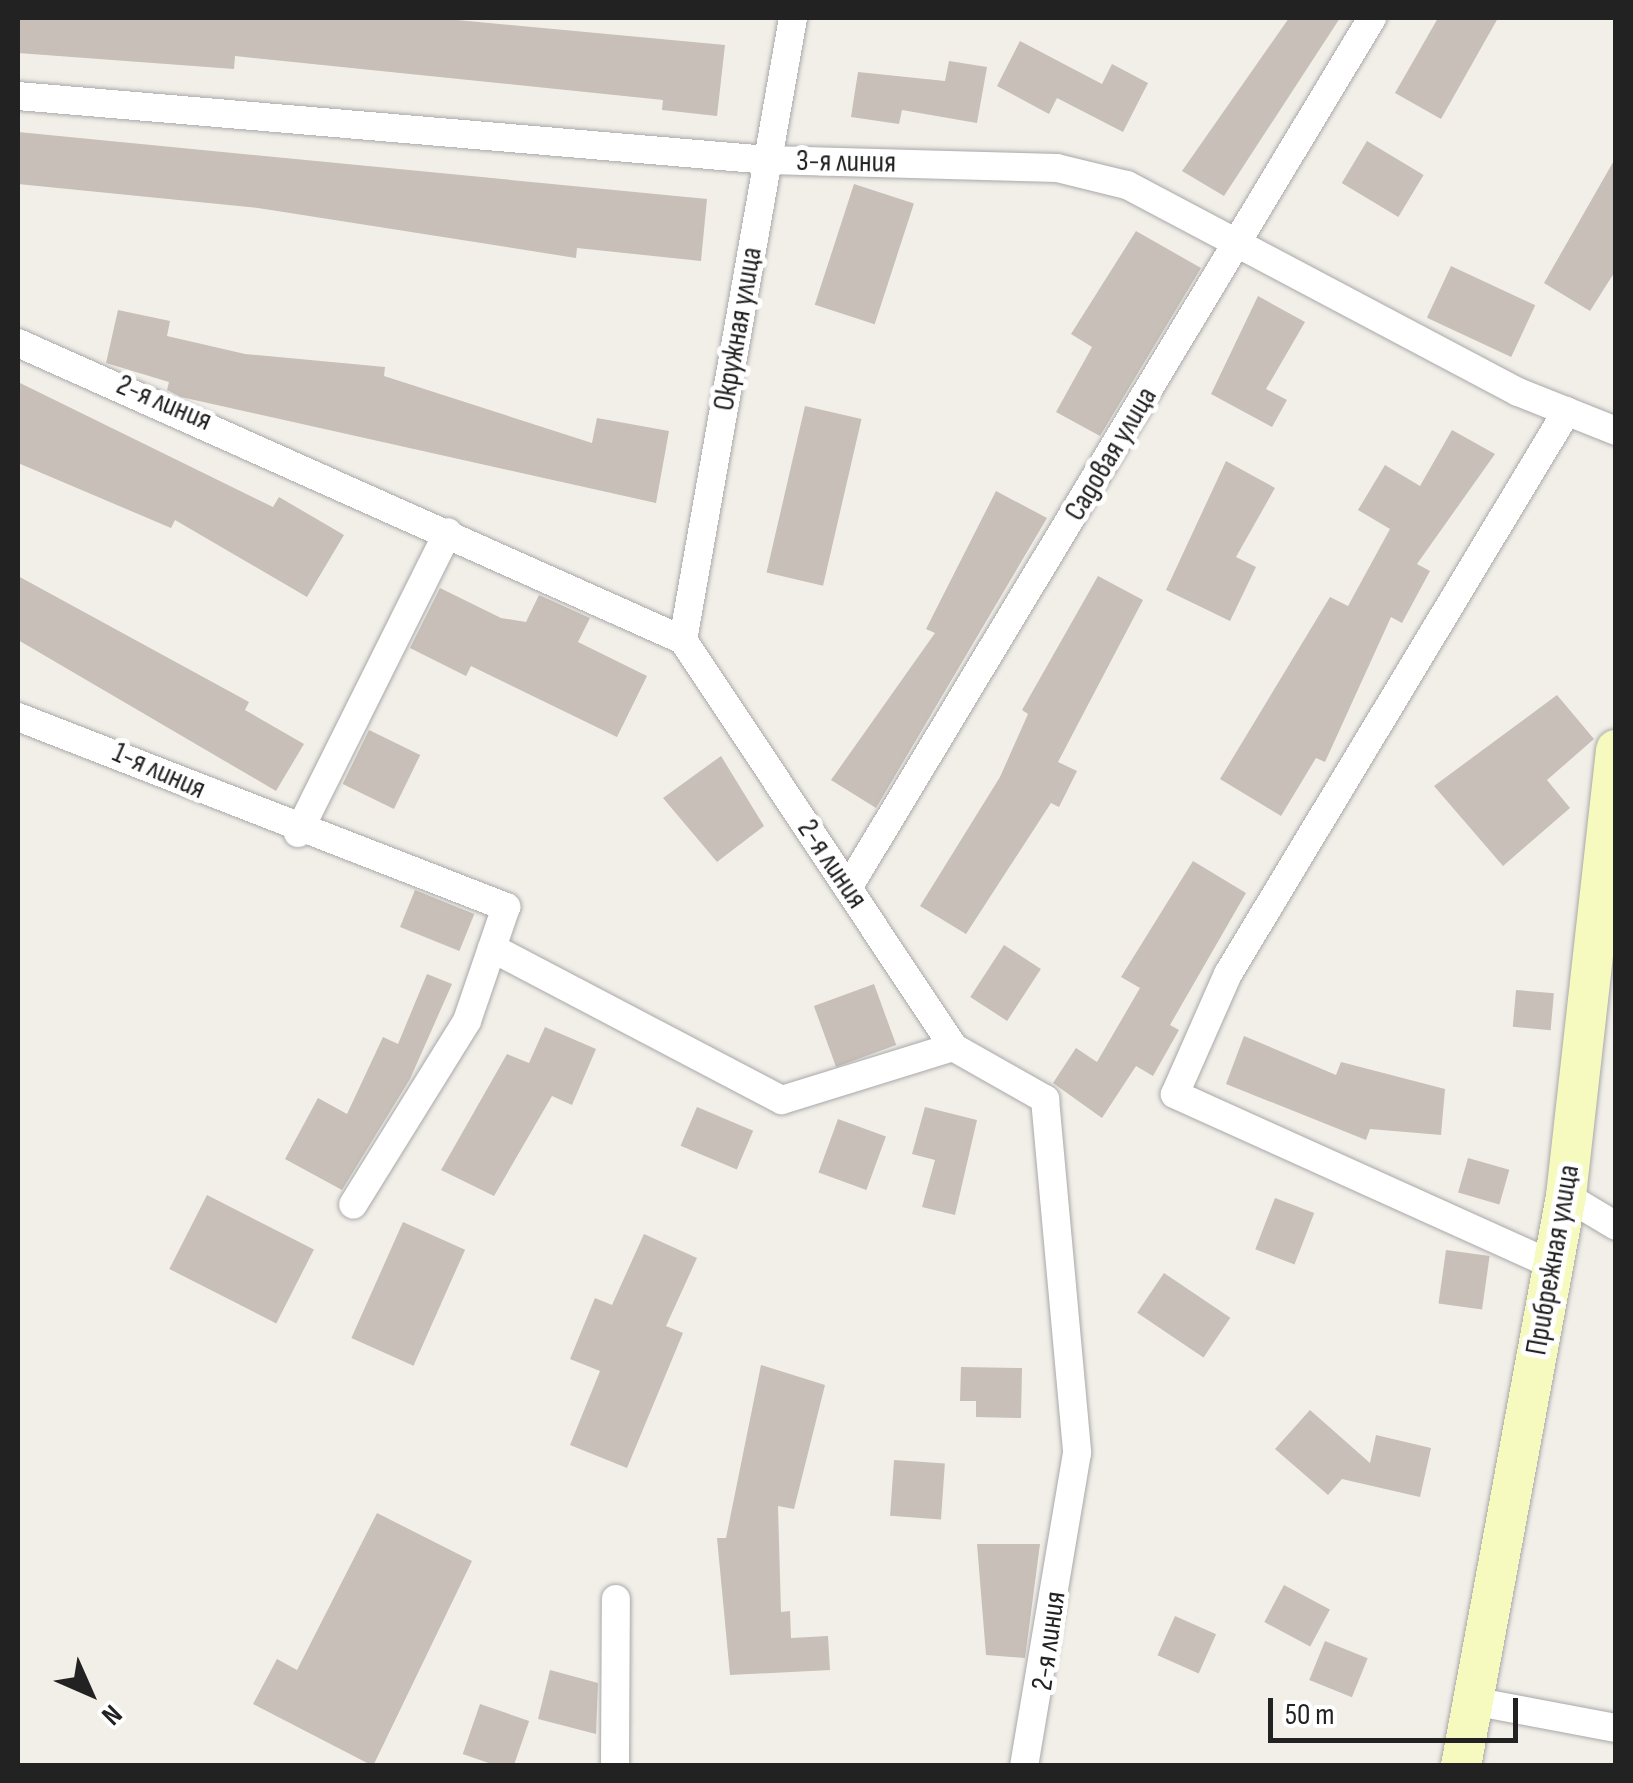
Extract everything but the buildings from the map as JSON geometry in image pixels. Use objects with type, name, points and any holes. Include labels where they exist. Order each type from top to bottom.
[{"type":"street","name":"Окружная улица","points":[[683,640],[793,18]]},
{"type":"street","name":"Садовая улица","points":[[848,888],[1372,18]]},
{"type":"street","name":"3-я линия","points":[[18,96],[768,160],[1057,168],[1128,184],[1236,247],[1567,411],[1616,431]]},
{"type":"street","name":"2-я линия","points":[[18,343],[683,640],[954,1047],[1045,1099],[1077,1453],[1024,1766]]},
{"type":"street","points":[[1553,1266],[1174,1094],[1228,974],[1567,411]]},
{"type":"street","points":[[298,833],[448,532]]},
{"type":"street","name":"1-я линия","points":[[18,717],[46,722],[298,833],[506,907],[492,948]]},
{"type":"street","name":"Прибрежная улица","points":[[1462,1766],[1566,1196],[1616,750]]},
{"type":"street","points":[[353,1205],[468,1021],[492,948],[782,1100],[954,1047]]},
{"type":"street","points":[[1566,1196],[1616,1226]]},
{"type":"street","points":[[614,1766],[616,1598]]},
{"type":"street","points":[[1473,1701],[1616,1728]]}]
